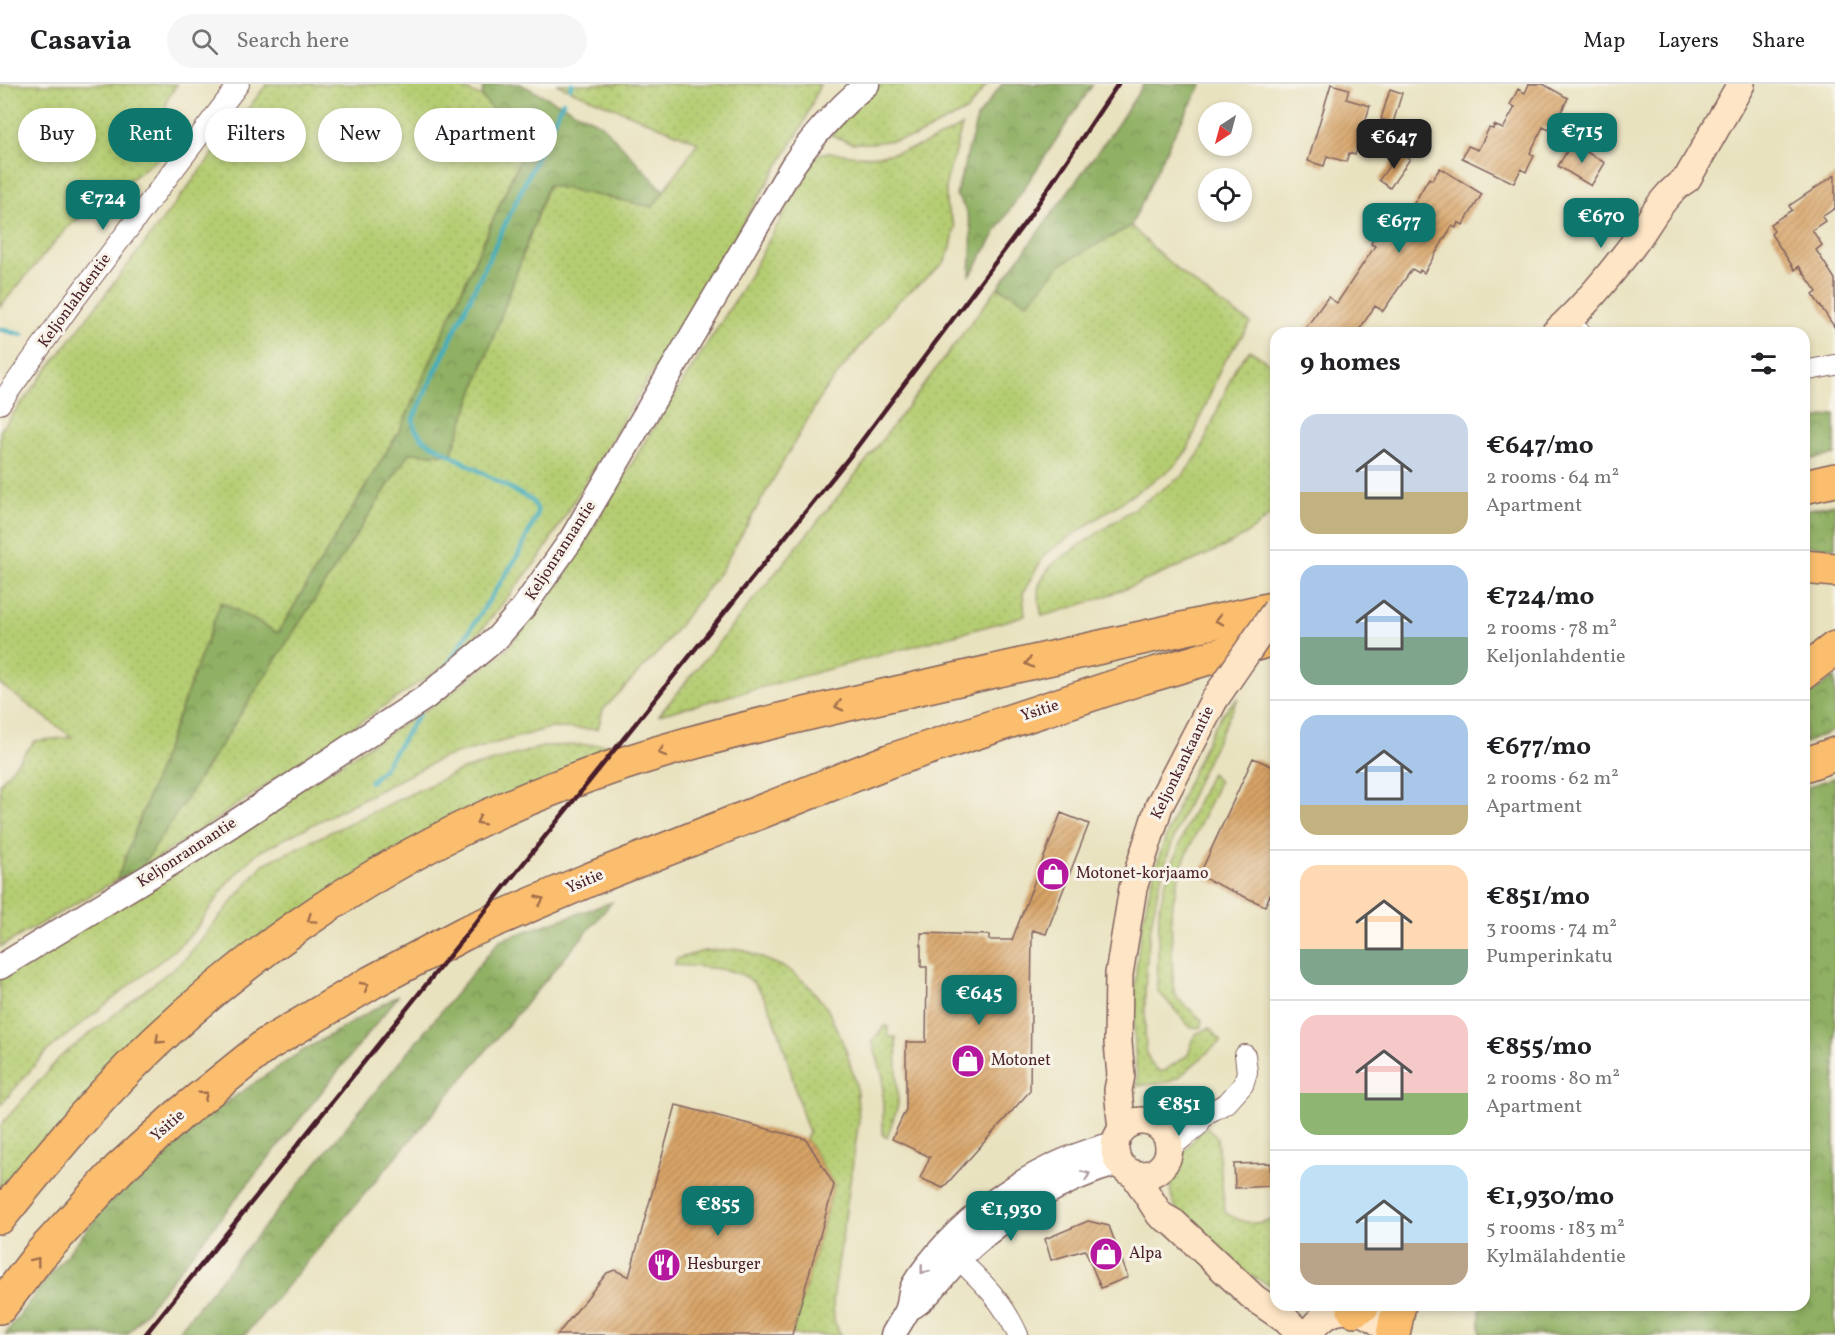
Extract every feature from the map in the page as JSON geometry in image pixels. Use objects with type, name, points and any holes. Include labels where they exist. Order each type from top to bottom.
[{"type":"highway","points":[[1810,486],[1835,480]]},
{"type":"highway","points":[[1810,568],[1835,570]]},
{"type":"highway","points":[[0,1217],[74,1128],[134,1062],[207,997],[289,933],[416,853],[487,817],[581,778],[718,735],[1270,610]]},
{"type":"highway","name":"Ysitie","points":[[0,1307],[70,1221],[119,1170],[179,1115],[266,1045],[372,982],[454,939],[591,879],[889,761],[1141,678],[1270,640]]},
{"type":"highway","points":[[1810,667],[1835,648]]},
{"type":"highway","points":[[1810,763],[1835,754]]},
{"type":"highway","points":[[1392,1335],[1398,1311]]},
{"type":"main road","points":[[1673,188],[1674,172],[1724,84]]},
{"type":"main road","points":[[1570,327],[1673,188],[1687,179],[1741,84]]},
{"type":"main road","name":"Keljonkankaantie","points":[[1270,618],[1214,700],[1159,806],[1133,888],[1119,974],[1118,1043],[1121,1075],[1130,1087],[1135,1107],[1139,1147],[1173,1208],[1174,1223],[1223,1270],[1241,1283],[1254,1298],[1270,1309]]},
{"type":"main road","name":"Keljonkankaantie","points":[[1241,1283],[1270,1290]]},
{"type":"main road","name":"Keljonkankaantie","points":[[1273,1311],[1301,1335]]},
{"type":"main road","points":[[1309,1335],[1317,1323],[1335,1311]]},
{"type":"main road","points":[[1350,1311],[1378,1320],[1392,1335]]},
{"type":"street","name":"Keljonlahdentie","points":[[0,404],[239,84]]},
{"type":"street","name":"Keljonrannantie","points":[[0,967],[196,848],[426,697],[497,638],[523,608],[571,540],[793,165],[812,138],[843,104],[867,84]]},
{"type":"street","points":[[1810,370],[1835,365]]},
{"type":"street","points":[[893,1335],[908,1310],[908,1293],[951,1252],[986,1234],[1024,1207],[1065,1184],[1139,1147],[1191,1114],[1204,1115],[1227,1103],[1243,1085],[1247,1072],[1245,1054]]},
{"type":"street","points":[[1139,1147],[1198,1126],[1204,1115]]},
{"type":"street","points":[[951,1252],[991,1289],[1007,1311],[1018,1335]]},
{"type":"green space","points":[[0,84],[177,84],[167,100],[166,108],[108,108],[108,162],[153,162],[66,229],[0,307]]},
{"type":"green space","points":[[267,84],[453,84],[482,97],[491,108],[414,108],[414,162],[518,162],[401,428],[278,633],[221,602],[117,880],[0,947],[0,783],[35,741],[72,737],[0,684],[0,431],[207,162],[306,162],[306,108],[249,108]]},
{"type":"green space","points":[[483,84],[520,84],[601,124],[664,191],[653,207],[548,185],[451,455],[409,453],[140,870],[117,880],[221,602],[278,633],[401,428],[519,162],[557,162],[557,108],[491,108],[482,97]]},
{"type":"green space","points":[[556,84],[820,84],[803,125],[540,557],[462,654],[140,870],[409,453],[451,455],[548,185],[653,207],[698,142]]},
{"type":"green space","points":[[883,84],[987,84],[968,110],[915,137],[873,143],[852,143],[831,135],[856,105]]},
{"type":"green space","points":[[1002,84],[1093,84],[1005,217],[970,276],[972,243],[970,223],[963,204],[956,195],[977,118]]},
{"type":"green space","points":[[1144,84],[1202,84],[1172,138],[1131,226],[1061,264],[1028,303],[998,287],[1115,128]]},
{"type":"green space","points":[[962,126],[946,184],[946,205],[955,227],[951,247],[944,263],[897,302],[824,391],[720,572],[661,649],[603,710],[598,729],[550,728],[442,758],[257,853],[228,882],[196,929],[178,947],[46,1052],[0,1106],[0,977],[437,703],[504,652],[559,585],[646,440],[739,294],[817,154],[868,156],[894,153],[928,142]]},
{"type":"green space","points":[[1131,226],[1188,278],[1251,323],[1222,365],[1188,449],[1175,466],[1045,554],[1023,593],[1025,616],[659,715],[850,482],[998,287],[1028,303],[1061,264]]},
{"type":"green space","points":[[1250,350],[1270,364],[1270,515],[1254,529],[1215,551],[1141,583],[1042,616],[1039,587],[1044,575],[1055,562],[1182,476],[1199,454],[1235,368]]},
{"type":"green space","points":[[1835,414],[1835,455],[1810,459],[1810,421]]},
{"type":"green space","points":[[1835,504],[1835,548],[1810,546],[1810,509]]},
{"type":"green space","points":[[1835,677],[1835,730],[1810,741],[1810,695]]},
{"type":"green space","points":[[1238,699],[1182,816],[1169,853],[1150,931],[1146,973],[1146,1050],[1151,1063],[1156,1068],[1162,1072],[1188,1055],[1195,1034],[1210,1028],[1221,1041],[1179,1077],[1168,1082],[1138,1086],[1134,1001],[1142,922],[1151,884],[1177,807],[1203,749],[1218,720]]},
{"type":"green space","points":[[611,744],[594,762],[389,853],[0,1191],[0,1126],[60,1057],[185,959],[263,864],[459,771],[546,746]]},
{"type":"green space","points":[[1211,773],[1219,782],[1181,867],[1171,911],[1173,987],[1177,998],[1202,1020],[1202,1027],[1191,1028],[1157,990],[1159,910],[1165,884],[1187,825]]},
{"type":"green space","points":[[1835,777],[1835,1335],[1480,1335],[1480,1311],[1810,1311],[1810,786]]},
{"type":"green space","points":[[612,902],[245,1335],[175,1335],[500,940]]},
{"type":"green space","points":[[741,949],[788,969],[809,986],[827,1008],[846,1050],[856,1084],[859,1120],[833,1300],[834,1321],[841,1335],[792,1335],[834,1185],[806,1139],[809,1132],[775,1020],[754,983],[740,974],[675,965],[676,959],[704,951]]},
{"type":"green space","points":[[399,995],[127,1335],[5,1335],[105,1207],[200,1120],[299,1053]]},
{"type":"green space","points":[[885,1026],[888,1026],[888,1037],[896,1037],[898,1105],[887,1138],[883,1135],[883,1077],[872,1041]]},
{"type":"green space","points":[[1207,1127],[1217,1137],[1225,1212],[1237,1219],[1250,1222],[1270,1221],[1270,1285],[1214,1250],[1186,1223],[1176,1208],[1171,1194],[1172,1175],[1181,1157]]},
{"type":"building","points":[[1331,84],[1349,89],[1346,99],[1370,106],[1355,155],[1349,153],[1346,162],[1327,156],[1324,166],[1308,161]]},
{"type":"building","points":[[1529,84],[1543,84],[1568,98],[1552,131],[1543,127],[1530,153],[1534,156],[1526,172],[1521,169],[1514,183],[1462,158],[1468,146],[1478,150],[1489,128],[1493,129],[1494,125],[1503,129],[1515,107],[1510,105],[1518,89],[1525,93]]},
{"type":"building","points":[[1390,89],[1402,93],[1393,123],[1381,119]]},
{"type":"building","points":[[1572,143],[1605,163],[1591,186],[1558,166]]},
{"type":"building","points":[[1399,152],[1410,159],[1390,188],[1379,180]]},
{"type":"building","points":[[1440,168],[1482,194],[1463,225],[1458,222],[1456,228],[1452,226],[1424,273],[1412,269],[1383,311],[1375,306],[1361,327],[1306,327],[1328,297],[1337,303],[1375,246],[1371,244],[1375,232],[1384,235],[1398,211],[1401,214],[1406,208],[1410,210],[1429,178],[1432,180]]},
{"type":"building","points":[[1835,175],[1835,208],[1822,217],[1825,221],[1812,230],[1822,245],[1816,250],[1835,279],[1835,328],[1813,295],[1817,292],[1799,266],[1795,270],[1771,234],[1774,231],[1770,224],[1792,210],[1789,206]]},
{"type":"building","points":[[1253,758],[1270,765],[1270,895],[1265,906],[1199,876]]},
{"type":"building","name":"Motonet","points":[[1061,813],[1089,824],[1046,934],[1032,930],[1030,1091],[943,1188],[920,1178],[930,1157],[892,1139],[906,1109],[906,1042],[926,1042],[927,967],[921,967],[921,933],[989,935],[989,940],[1012,940]]},
{"type":"building","points":[[676,1105],[806,1139],[834,1185],[792,1335],[557,1335],[607,1273],[615,1270],[629,1277]]},
{"type":"building","points":[[1270,1163],[1270,1186],[1235,1188],[1234,1164]]},
{"type":"building","name":"Alpa","points":[[1088,1221],[1109,1226],[1128,1277],[1101,1288],[1085,1250],[1051,1260],[1045,1239]]},
{"type":"waterway","points":[[570,88],[572,84]]},
{"type":"waterway","points":[[446,667],[517,557],[537,515],[537,508],[531,500],[424,440],[415,429],[413,419],[563,102]]},
{"type":"waterway","points":[[0,329],[23,335]]},
{"type":"waterway","points":[[370,782],[384,768],[419,714]]},
{"type":"railway","points":[[145,1335],[851,455],[1027,220],[1118,84]]},
{"type":"place","name":"Motonet-korjaamo","points":[[1053,874]]},
{"type":"place","name":"Motonet","points":[[968,1061]]},
{"type":"place","name":"Alpa","points":[[1106,1254]]},
{"type":"place","name":"Hesburger","points":[[664,1265]]}]
